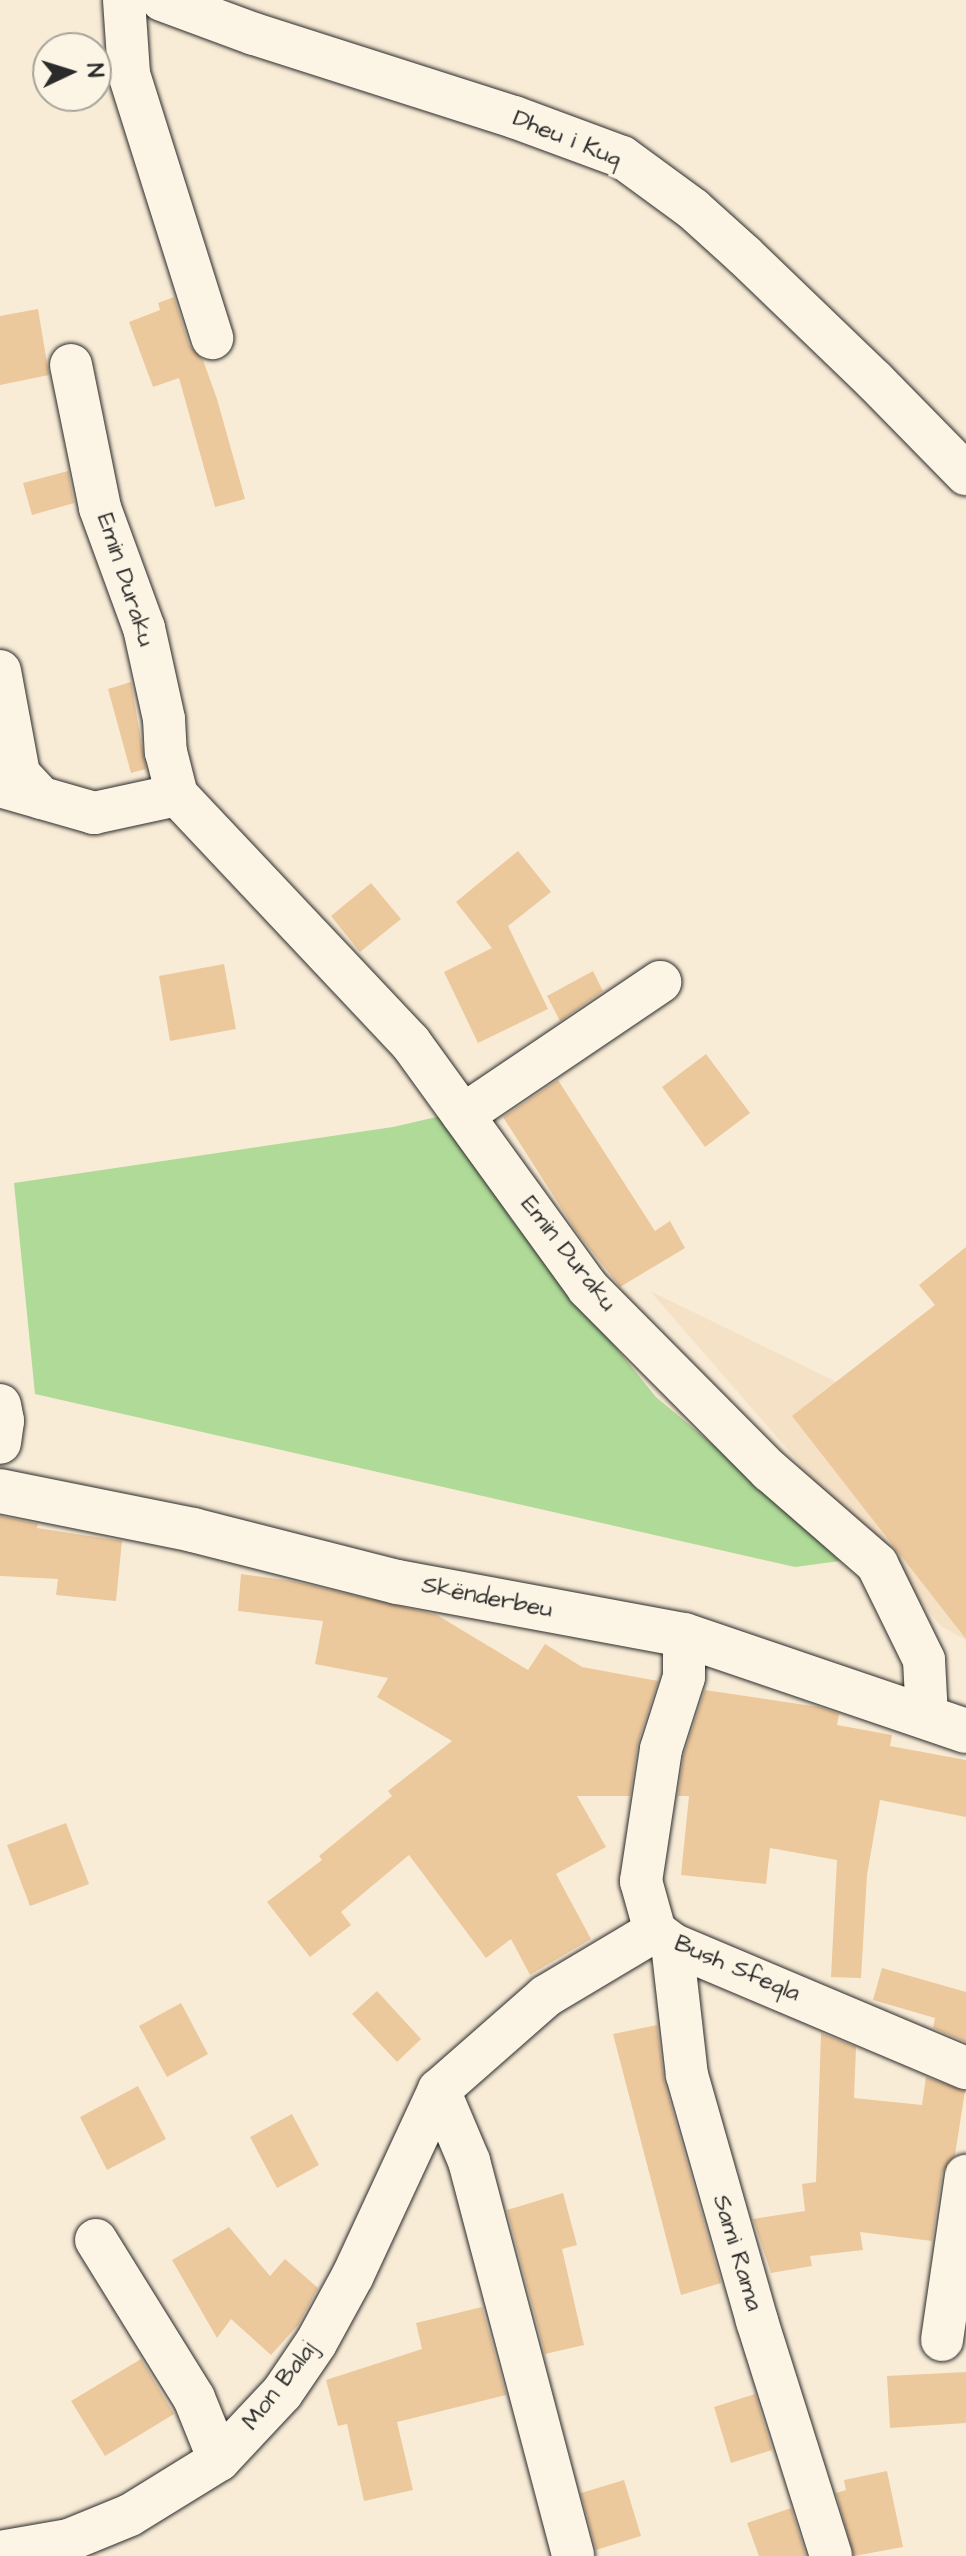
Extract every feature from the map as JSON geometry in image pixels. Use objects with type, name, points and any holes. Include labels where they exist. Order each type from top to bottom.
[{"type":"main road","name":"Skënderbeu","points":[[0,1491],[193,1530],[397,1582],[684,1635],[946,1725]]},
{"type":"street","points":[[124,0],[129,74],[212,338]]},
{"type":"street","name":"Dheu i Kuq","points":[[162,0],[254,34],[514,117],[622,157],[657,186],[693,209],[745,256],[966,474]]},
{"type":"street","name":"Emin Duraku","points":[[71,365],[100,508],[144,628],[164,719],[166,752],[177,795],[410,1042],[588,1288],[770,1471],[877,1564],[924,1660],[946,1725]]},
{"type":"street","points":[[0,671],[19,774],[41,798]]},
{"type":"street","points":[[0,786],[94,813],[177,795]]},
{"type":"street","points":[[463,1115],[660,982]]},
{"type":"street","points":[[0,1405],[0,1443]]},
{"type":"street","name":"Bush Sfeqla","points":[[684,1635],[684,1677],[661,1749],[641,1881],[664,1938],[966,2068]]},
{"type":"street","name":"Mon Balaj","points":[[0,2552],[69,2540],[130,2515],[219,2460],[282,2393],[316,2343],[353,2275],[439,2090],[546,1996],[664,1938]]},
{"type":"street","name":"Sami Rama","points":[[664,1938],[687,2075],[757,2321],[831,2556]]},
{"type":"street","points":[[439,2090],[469,2161],[573,2556]]},
{"type":"street","points":[[942,2340],[966,2176]]},
{"type":"street","points":[[96,2240],[194,2398],[219,2460]]},
{"type":"shaded area","points":[[650,1291],[966,1445],[966,1640],[942,1627]]},
{"type":"green space","points":[[445,1115],[513,1221],[656,1397],[760,1484],[840,1561],[795,1567],[35,1394],[14,1183],[393,1127]]},
{"type":"building","points":[[174,297],[189,345],[203,360],[217,399],[245,499],[215,507],[179,378],[153,387],[129,322],[160,310],[158,303]]},
{"type":"building","points":[[38,309],[49,375],[0,385],[0,316]]},
{"type":"building","points":[[68,471],[74,503],[32,515],[23,483]]},
{"type":"building","points":[[131,682],[146,769],[131,773],[108,689]]},
{"type":"building","points":[[518,851],[551,892],[508,926],[548,1009],[478,1043],[444,972],[492,948],[456,902]]},
{"type":"building","points":[[371,883],[401,919],[360,952],[331,916]]},
{"type":"building","points":[[224,964],[236,1029],[170,1041],[159,976]]},
{"type":"building","points":[[593,971],[603,991],[560,1021],[547,996]]},
{"type":"building","points":[[706,1054],[750,1113],[705,1147],[662,1087]]},
{"type":"building","points":[[558,1080],[655,1231],[670,1221],[685,1248],[620,1287],[576,1231],[503,1117]]},
{"type":"building","points":[[966,1247],[966,1639],[792,1416],[935,1305],[919,1285]]},
{"type":"building","points":[[0,1516],[38,1524],[37,1528],[122,1541],[116,1601],[56,1595],[58,1579],[0,1576]]},
{"type":"building","points":[[241,1574],[292,1581],[437,1615],[528,1670],[545,1644],[582,1667],[658,1681],[638,1742],[630,1796],[577,1796],[606,1847],[556,1874],[591,1939],[530,1975],[511,1939],[486,1958],[409,1855],[341,1912],[351,1925],[310,1957],[267,1902],[322,1860],[319,1856],[392,1796],[388,1791],[452,1741],[377,1697],[388,1678],[315,1664],[323,1621],[238,1611]]},
{"type":"building","points":[[705,1690],[819,1707],[839,1714],[837,1725],[892,1735],[890,1746],[966,1760],[966,1817],[880,1800],[867,1875],[861,1978],[831,1977],[837,1860],[770,1848],[766,1884],[681,1875],[689,1796],[678,1796],[684,1754]]},
{"type":"building","points":[[66,1823],[89,1884],[30,1906],[7,1845]]},
{"type":"building","points":[[882,1968],[966,1992],[966,2042],[933,2028],[935,2018],[873,2000]]},
{"type":"building","points":[[377,1991],[421,2039],[397,2062],[352,2014]]},
{"type":"building","points":[[181,2003],[208,2054],[167,2077],[139,2026]]},
{"type":"building","points":[[657,2025],[664,2081],[721,2283],[681,2295],[613,2034]]},
{"type":"building","points":[[821,2033],[856,2047],[854,2098],[922,2105],[926,2077],[965,2091],[955,2155],[942,2173],[932,2241],[860,2232],[863,2250],[810,2256],[812,2266],[771,2273],[753,2219],[805,2211],[802,2184],[816,2182]]},
{"type":"building","points":[[138,2086],[166,2139],[107,2170],[80,2117]]},
{"type":"building","points":[[292,2114],[319,2165],[277,2188],[250,2137]]},
{"type":"building","points":[[563,2193],[577,2245],[562,2249],[584,2345],[545,2354],[507,2210]]},
{"type":"building","points":[[229,2227],[270,2276],[285,2259],[318,2288],[298,2325],[271,2355],[231,2319],[217,2338],[172,2260]]},
{"type":"building","points":[[482,2307],[506,2395],[397,2422],[413,2490],[364,2501],[347,2424],[338,2426],[326,2380],[422,2349],[416,2323]]},
{"type":"building","points":[[141,2359],[174,2414],[105,2456],[71,2401]]},
{"type":"building","points":[[966,2372],[966,2423],[890,2428],[887,2376]]},
{"type":"building","points":[[755,2394],[772,2450],[731,2463],[714,2407]]},
{"type":"building","points":[[887,2471],[903,2547],[854,2556],[836,2493],[846,2490],[844,2480]]},
{"type":"building","points":[[624,2480],[641,2536],[596,2550],[581,2493]]},
{"type":"building","points":[[791,2508],[806,2556],[759,2556],[747,2523]]}]
